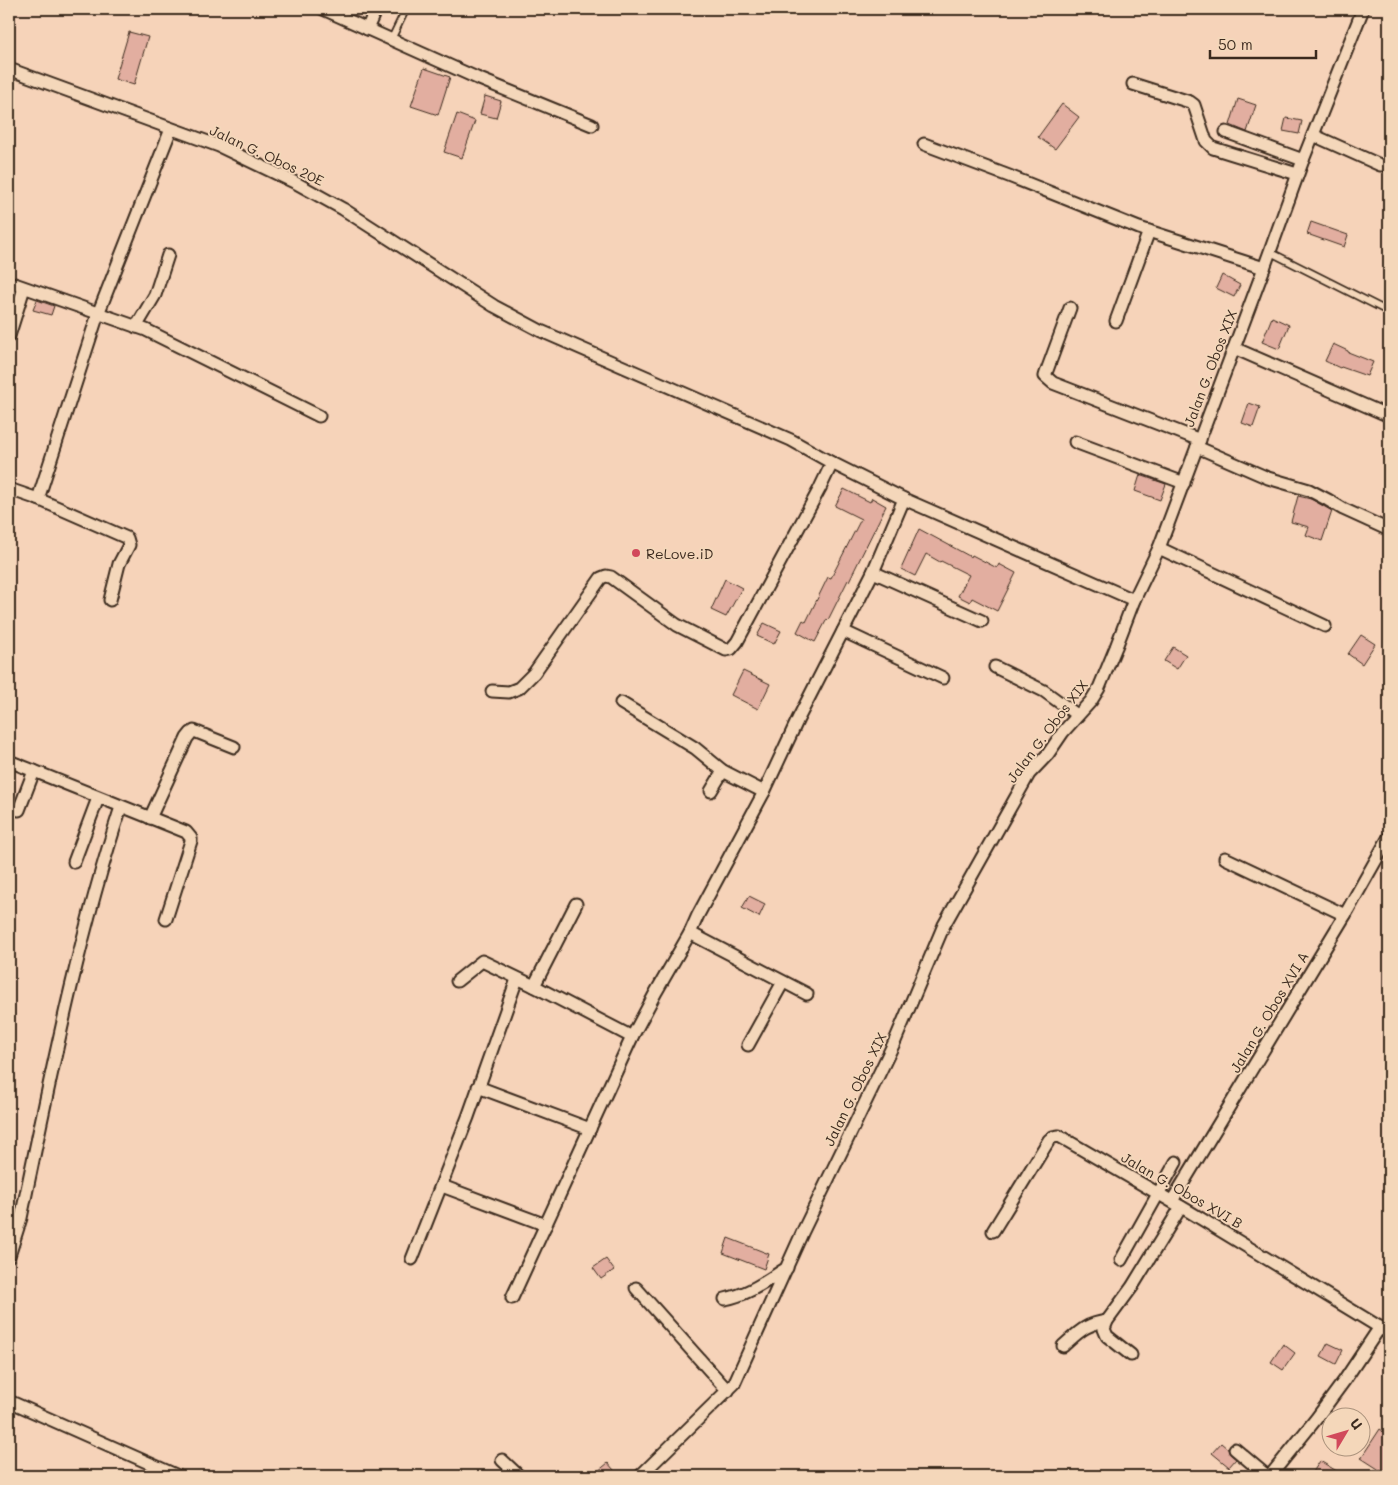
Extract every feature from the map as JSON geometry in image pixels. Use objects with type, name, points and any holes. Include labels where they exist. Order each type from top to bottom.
[{"type":"street","points":[[323,9],[476,78],[592,125]]},
{"type":"street","points":[[367,29],[376,9]]},
{"type":"street","name":"Jalan G. Obos XIX","points":[[640,1476],[734,1384],[895,1041],[948,918],[1029,774],[1048,754],[1056,741],[1099,688],[1134,600],[1159,548],[1270,252],[1302,160],[1363,9]]},
{"type":"street","name":"Jalan G. Obos 20E","points":[[9,69],[219,146],[343,209],[494,306],[541,331],[791,440],[832,464],[904,499],[1134,600]]},
{"type":"street","points":[[1133,84],[1190,102],[1194,106],[1206,141],[1213,148],[1298,174]]},
{"type":"street","points":[[38,499],[98,314],[171,129]]},
{"type":"street","points":[[1226,132],[1302,160]]},
{"type":"street","points":[[1313,135],[1380,165],[1389,166]]},
{"type":"street","points":[[924,144],[1149,232],[1264,268]]},
{"type":"street","points":[[1116,321],[1149,232]]},
{"type":"street","points":[[136,327],[155,295],[168,255]]},
{"type":"street","points":[[9,282],[136,327],[192,352],[319,416]]},
{"type":"street","points":[[9,336],[24,288]]},
{"type":"street","points":[[1070,308],[1045,376],[1048,380],[1198,443],[1268,478],[1308,490],[1343,509],[1389,530]]},
{"type":"street","points":[[1234,348],[1389,416]]},
{"type":"street","points":[[1075,442],[1184,483]]},
{"type":"street","points":[[492,691],[509,692],[519,688],[534,673],[601,578],[606,576],[611,577],[677,625],[726,650],[731,649],[750,618],[832,464]]},
{"type":"street","points":[[9,489],[38,499],[127,538],[129,545],[119,564],[110,600]]},
{"type":"street","points":[[512,1298],[632,1037],[690,933],[764,792],[798,719],[872,572],[904,499]]},
{"type":"street","points":[[1159,548],[1325,626]]},
{"type":"street","points":[[872,572],[982,621]]},
{"type":"street","points":[[843,631],[943,678]]},
{"type":"street","points":[[995,667],[1044,691],[1077,715]]},
{"type":"street","points":[[621,703],[695,748],[723,771],[764,792]]},
{"type":"street","points":[[150,818],[191,733],[194,731],[234,747]]},
{"type":"street","points":[[9,761],[186,832],[191,838],[191,842],[166,919]]},
{"type":"street","points":[[19,810],[34,771]]},
{"type":"street","points":[[711,791],[723,771]]},
{"type":"street","points":[[74,862],[98,798]]},
{"type":"street","points":[[9,1256],[21,1218],[73,977],[103,861],[120,807]]},
{"type":"street","name":"Jalan G. Obos XVI A","points":[[1107,1322],[1132,1287],[1177,1204],[1389,837]]},
{"type":"street","points":[[1226,858],[1345,914]]},
{"type":"street","points":[[534,986],[576,904]]},
{"type":"street","points":[[690,933],[807,994]]},
{"type":"street","points":[[457,981],[482,961],[632,1037]]},
{"type":"street","points":[[412,1260],[442,1186],[517,979]]},
{"type":"street","points":[[748,1045],[783,982]]},
{"type":"street","points":[[478,1087],[590,1129]]},
{"type":"street","name":"Jalan G. Obos XVI B","points":[[992,1231],[1049,1140],[1059,1136],[1177,1204],[1385,1330]]},
{"type":"street","points":[[1121,1260],[1176,1162]]},
{"type":"street","points":[[442,1186],[546,1224]]},
{"type":"street","points":[[725,1299],[739,1296],[752,1290],[787,1268]]},
{"type":"street","points":[[636,1288],[728,1391]]},
{"type":"street","points":[[1063,1346],[1081,1330],[1093,1323],[1107,1322],[1104,1329],[1107,1336],[1131,1355]]},
{"type":"street","points":[[1235,1450],[1268,1476],[1316,1419],[1385,1330]]},
{"type":"street","points":[[9,1401],[178,1476]]},
{"type":"street","points":[[502,1460],[519,1476]]},
{"type":"lane","points":[[391,40],[406,9]]},
{"type":"lane","points":[[1270,252],[1389,312]]},
{"type":"building","points":[[129,32],[148,37],[134,85],[115,79]]},
{"type":"building","points":[[424,68],[450,77],[438,115],[411,106]]},
{"type":"building","points":[[485,96],[501,101],[496,118],[480,114]]},
{"type":"building","points":[[1238,99],[1256,105],[1247,132],[1230,125]]},
{"type":"building","points":[[1062,104],[1079,117],[1055,149],[1038,137]]},
{"type":"building","points":[[457,114],[475,121],[462,158],[444,152]]},
{"type":"building","points":[[1286,118],[1302,121],[1299,134],[1283,131]]},
{"type":"building","points":[[1311,222],[1348,235],[1344,247],[1307,234]]},
{"type":"building","points":[[1222,275],[1240,285],[1234,297],[1216,288]]},
{"type":"building","points":[[37,300],[54,306],[51,315],[33,310]]},
{"type":"building","points":[[1272,317],[1289,325],[1279,349],[1262,342]]},
{"type":"building","points":[[1333,344],[1373,362],[1367,376],[1340,368],[1325,361]]},
{"type":"building","points":[[1249,403],[1260,407],[1253,427],[1242,423]]},
{"type":"building","points":[[1140,475],[1166,484],[1160,500],[1135,491]]},
{"type":"building","points":[[844,489],[870,502],[872,498],[886,506],[849,581],[815,642],[797,632],[803,620],[806,622],[828,577],[831,578],[861,519],[835,506]]},
{"type":"building","points":[[1298,496],[1311,499],[1332,511],[1322,541],[1306,535],[1309,527],[1291,522]]},
{"type":"building","points":[[919,529],[971,557],[972,555],[997,568],[999,564],[1016,573],[997,611],[972,598],[970,602],[958,596],[969,575],[926,554],[915,576],[901,569]]},
{"type":"building","points":[[725,579],[742,588],[726,617],[711,610]]},
{"type":"building","points":[[764,623],[781,631],[774,644],[757,636]]},
{"type":"building","points":[[1361,635],[1375,644],[1362,664],[1348,654]]},
{"type":"building","points":[[1173,647],[1186,655],[1177,669],[1164,661]]},
{"type":"building","points":[[743,671],[770,684],[758,709],[731,695]]},
{"type":"building","points":[[749,896],[765,904],[759,917],[742,908]]},
{"type":"building","points":[[728,1238],[769,1254],[764,1269],[723,1253]]},
{"type":"building","points":[[606,1259],[614,1270],[601,1279],[593,1268]]},
{"type":"building","points":[[1328,1343],[1343,1350],[1336,1364],[1321,1356]]},
{"type":"building","points":[[1283,1344],[1295,1353],[1283,1370],[1271,1362]]},
{"type":"building","points":[[1380,1429],[1389,1435],[1389,1476],[1361,1458],[1370,1458],[1370,1444]]},
{"type":"building","points":[[1221,1443],[1236,1459],[1229,1467],[1212,1453]]},
{"type":"building","points":[[1320,1461],[1345,1476],[1319,1476],[1313,1472]]},
{"type":"building","points":[[608,1463],[619,1476],[592,1476]]},
{"type":"place","name":"ReLove.iD","points":[[636,553]]}]
